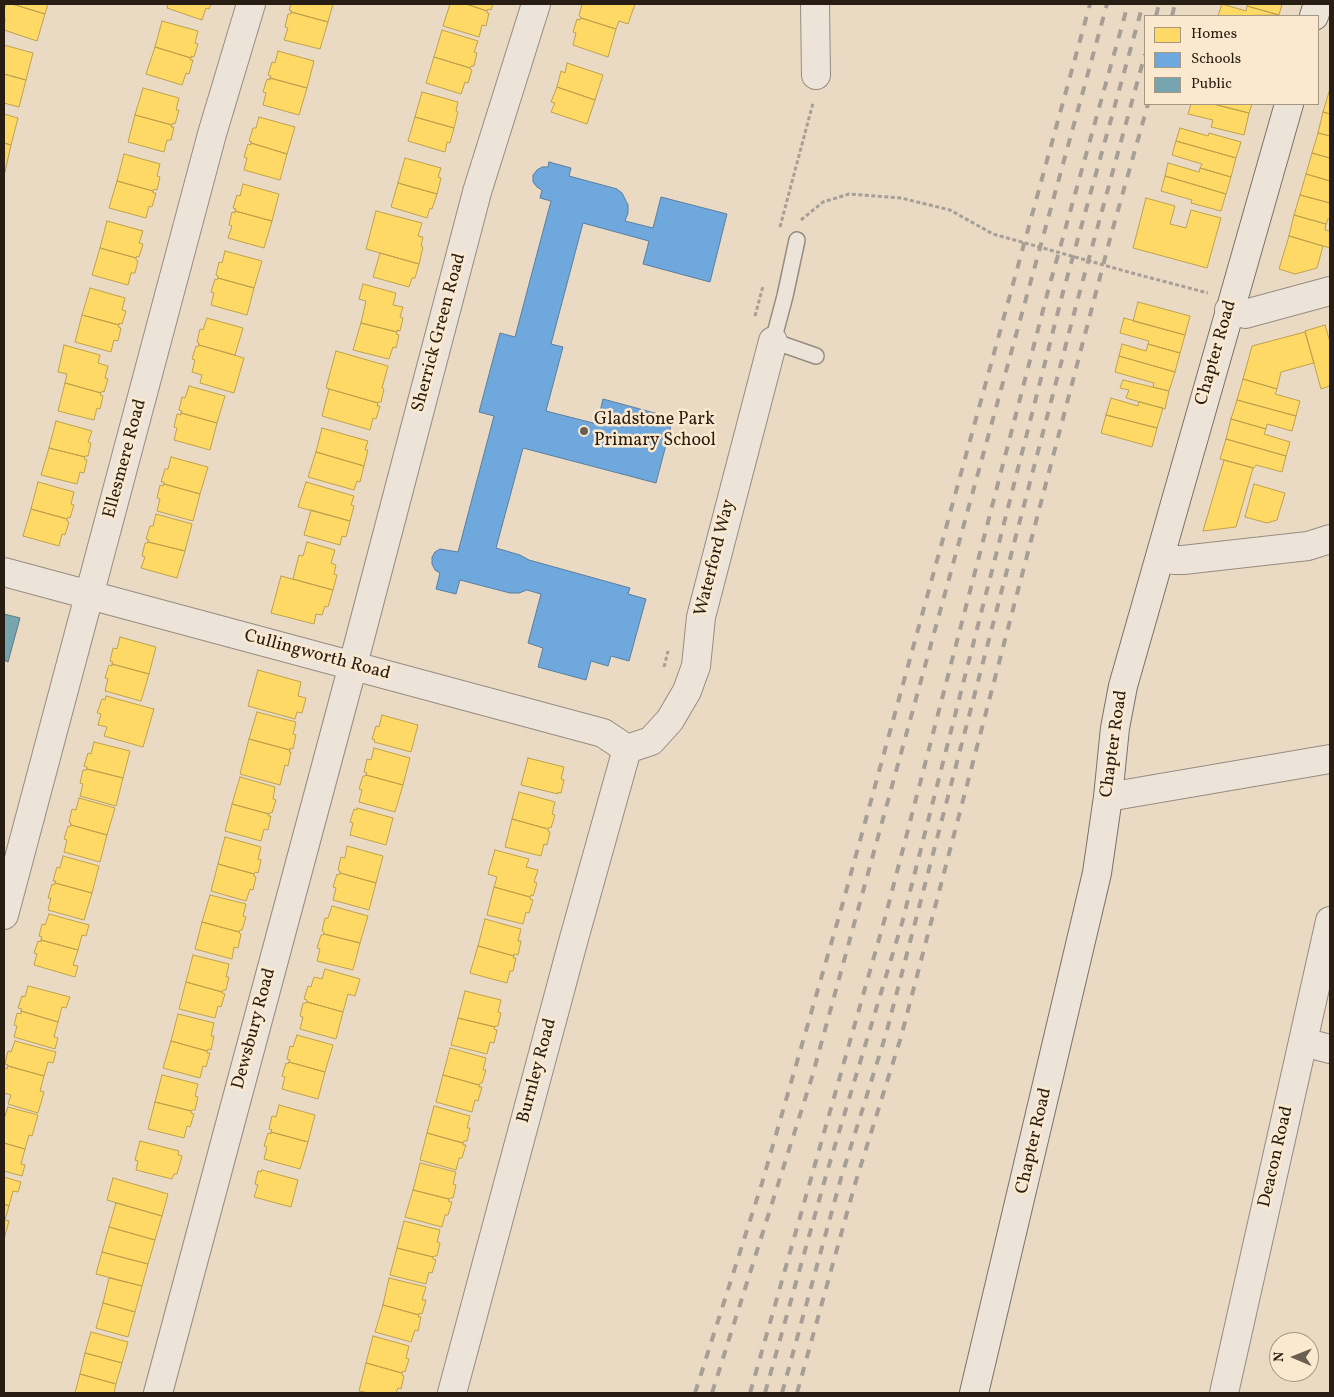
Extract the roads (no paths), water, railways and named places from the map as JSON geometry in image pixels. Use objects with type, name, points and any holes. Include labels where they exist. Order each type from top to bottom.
[{"type":"street","name":"Ellesmere Road","points":[[4,916],[212,134],[252,4]]},
{"type":"street","name":"Sherrick Green Road","points":[[353,665],[477,192],[536,4]]},
{"type":"street","points":[[815,4],[815,87]]},
{"type":"street","name":"Chapter Road","points":[[974,1393],[1097,874],[1115,728],[1123,686],[1161,554],[1222,302],[1289,105]]},
{"type":"street","points":[[1222,302],[1245,314],[1330,291]]},
{"type":"street","name":"Waterford Way","points":[[627,749],[651,741],[657,736],[670,720],[687,690],[696,666],[700,618],[773,341]]},
{"type":"street","points":[[1161,554],[1174,560],[1183,560],[1308,546],[1330,539]]},
{"type":"street","name":"Cullingworth Road","points":[[4,572],[603,734],[627,749]]},
{"type":"street","name":"Dewsbury Road","points":[[158,1393],[353,665]]},
{"type":"street","name":"Burnley Road","points":[[452,1393],[627,749]]},
{"type":"street","points":[[1108,797],[1330,759]]},
{"type":"street","name":"Deacon Road","points":[[1224,1393],[1330,921]]},
{"type":"street","points":[[1303,1042],[1330,1049]]},
{"type":"lane","name":"Waterford Way","points":[[773,341],[797,240]]},
{"type":"lane","points":[[773,341],[816,356]]},
{"type":"railway","points":[[695,1393],[762,1183],[842,906],[1090,4]]},
{"type":"railway","points":[[712,1393],[812,1077],[1107,4]]},
{"type":"railway","points":[[750,1393],[885,918],[1048,291],[1128,4]]},
{"type":"railway","points":[[765,1393],[827,1172],[902,923],[1062,296],[1143,4]]},
{"type":"railway","points":[[1156,15],[1159,4]]},
{"type":"railway","points":[[1172,15],[1175,4]]},
{"type":"railway","points":[[782,1393],[841,1178],[886,1034],[1077,302],[1144,58]]},
{"type":"railway","points":[[797,1393],[855,1184],[901,1037],[1111,235],[1148,105]]},
{"type":"place","name":"Gladstone Park Primary School","points":[[584,431]]}]
